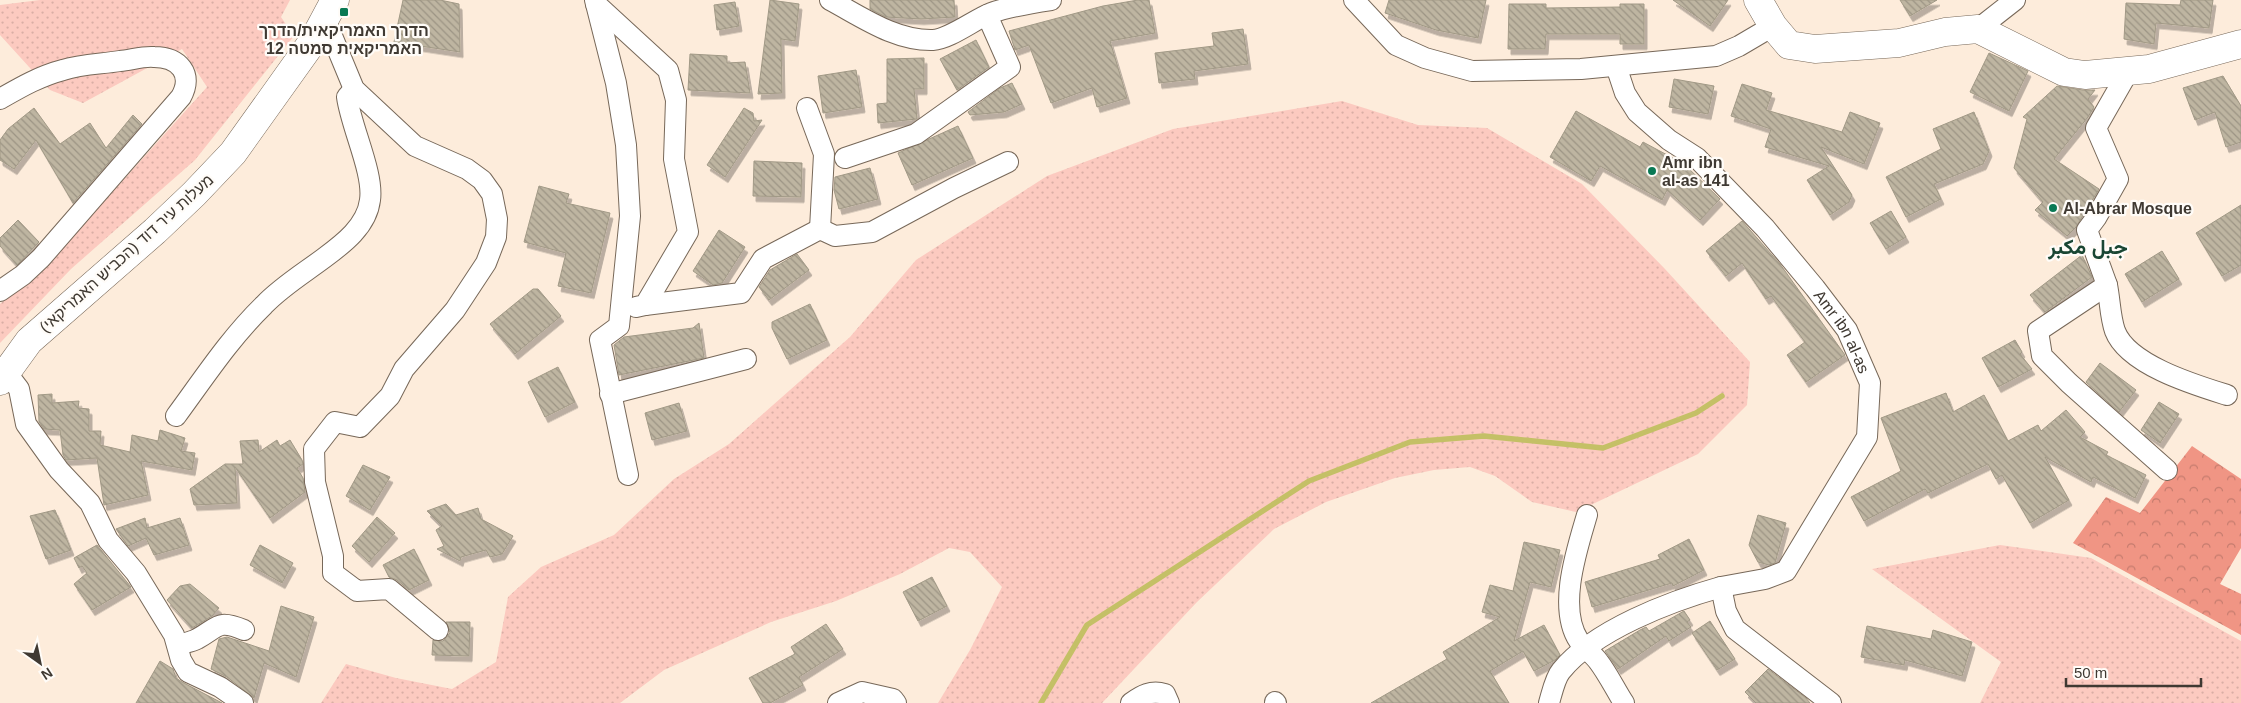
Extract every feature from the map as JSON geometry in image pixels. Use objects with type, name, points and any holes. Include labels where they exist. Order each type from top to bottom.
[{"type":"street","points":[[830,0],[890,32],[934,40],[963,28],[987,15],[1020,5],[1051,0]]},
{"type":"street","points":[[1354,0],[1396,45],[1425,58],[1472,71],[1581,69],[1716,56],[1739,46],[1773,26]]},
{"type":"street","points":[[1758,0],[1773,26],[1788,45],[1815,49],[1899,43],[1945,32],[1978,29],[2064,72],[2086,75],[2149,69],[2241,44]]},
{"type":"street","points":[[1978,29],[2015,0]]},
{"type":"street","points":[[596,2],[668,70],[676,100],[674,159],[688,232],[645,305]]},
{"type":"street","points":[[596,2],[616,84],[626,145],[630,216],[619,326],[600,340],[628,475]]},
{"type":"street","points":[[330,9],[354,89],[415,146],[467,169],[482,180],[492,194],[497,219],[496,236],[486,263],[455,310],[404,369],[390,396],[360,427],[335,422],[314,449],[315,482],[333,556],[333,573],[356,591],[389,590],[438,630]]},
{"type":"street","name":"מעלות עיר דוד (הכביש האמריקאי)","points":[[3,376],[29,341],[155,231],[233,153],[313,41],[330,9]]},
{"type":"street","points":[[845,158],[916,134],[1010,67],[987,15]]},
{"type":"street","points":[[0,99],[36,78],[65,69],[155,57],[173,61],[183,70],[187,79],[186,87],[181,97],[41,258],[23,275],[0,291]]},
{"type":"street","name":"Amr ibn al-as","points":[[1549,703],[1560,672],[1586,648],[1620,626],[1681,598],[1721,587],[1765,579],[1786,571],[1867,437],[1870,383],[1847,330],[1765,228],[1703,164],[1669,140],[1637,112],[1625,94],[1616,66]]},
{"type":"street","points":[[2128,72],[2096,128],[2118,179],[2087,230],[2107,285],[2116,332],[2135,357],[2185,382],[2227,396]]},
{"type":"street","points":[[176,416],[233,338],[264,304],[345,242],[362,222],[370,202],[371,184],[350,115],[347,97],[354,89]]},
{"type":"street","points":[[807,108],[824,154],[820,229]]},
{"type":"street","points":[[820,229],[835,236],[872,232],[954,188],[1008,162]]},
{"type":"street","points":[[621,310],[645,305],[741,293],[763,259],[820,229]]},
{"type":"street","points":[[2107,285],[2038,331],[2042,356],[2069,383],[2167,470]]},
{"type":"street","points":[[610,394],[746,359]]},
{"type":"street","points":[[3,376],[19,389],[26,424],[59,470],[90,503],[108,540],[136,572],[174,635],[181,660],[188,672],[220,687],[243,703]]},
{"type":"street","points":[[1587,514],[1575,553],[1570,596],[1572,622],[1579,640],[1597,659],[1624,703]]},
{"type":"street","points":[[1721,587],[1726,611],[1734,629],[1831,703]]},
{"type":"street","points":[[178,645],[196,639],[220,624],[232,625],[244,630]]},
{"type":"street","points":[[1131,703],[1154,691],[1165,694],[1169,703]]},
{"type":"street","points":[[838,703],[862,692],[893,698],[896,703]]},
{"type":"shaded area","points":[[40,0],[290,0],[281,17],[294,36],[195,160],[71,269],[0,343],[0,304],[81,227],[207,87],[182,49],[83,103],[50,90],[0,35],[0,5]]},
{"type":"shaded area","points":[[1342,101],[1418,125],[1487,128],[1582,184],[1665,269],[1750,362],[1747,405],[1698,454],[1576,512],[1532,502],[1495,476],[1470,467],[1434,470],[1395,478],[1326,502],[1274,529],[1197,602],[1102,703],[938,703],[970,650],[1002,587],[970,552],[949,548],[900,574],[836,601],[771,622],[664,670],[620,703],[321,703],[346,664],[396,678],[452,689],[496,662],[508,597],[541,567],[614,535],[674,479],[729,444],[850,337],[916,260],[1047,176],[1173,129]]},
{"type":"shaded area","points":[[2000,545],[2091,558],[2241,641],[2241,703],[1980,703],[2001,662],[1872,569]]},
{"type":"green space","points":[[2192,446],[2241,479],[2241,548],[2220,584],[2241,594],[2241,635],[2073,543],[2106,497],[2140,513]]},
{"type":"building","points":[[403,0],[440,0],[459,4],[460,52],[394,42]]},
{"type":"building","points":[[770,0],[799,4],[795,41],[781,39],[782,93],[758,94]]},
{"type":"building","points":[[870,0],[954,0],[955,17],[921,19],[886,17],[870,9]]},
{"type":"building","points":[[1149,0],[1155,33],[1110,41],[1127,98],[1097,107],[1092,88],[1051,103],[1029,45],[1015,50],[1009,31],[1103,6]]},
{"type":"building","points":[[1389,0],[1486,0],[1478,38],[1436,30],[1385,13]]},
{"type":"building","points":[[1673,0],[1728,0],[1710,26]]},
{"type":"building","points":[[1900,0],[1937,0],[1910,16]]},
{"type":"building","points":[[2181,0],[2213,0],[2209,28],[2156,23],[2154,44],[2124,39],[2126,3],[2180,5]]},
{"type":"building","points":[[735,2],[739,26],[717,30],[714,5]]},
{"type":"building","points":[[1509,4],[1546,4],[1546,8],[1620,7],[1620,4],[1644,4],[1644,44],[1620,44],[1620,34],[1546,34],[1545,49],[1508,49]]},
{"type":"building","points":[[1243,29],[1248,64],[1194,71],[1195,79],[1159,83],[1155,53],[1214,46],[1212,33]]},
{"type":"building","points":[[976,40],[989,67],[957,90],[940,59]]},
{"type":"building","points":[[1989,53],[2028,71],[2009,111],[1970,92]]},
{"type":"building","points":[[690,54],[727,56],[727,63],[745,62],[750,93],[688,90]]},
{"type":"building","points":[[924,58],[924,89],[914,89],[917,119],[878,123],[877,104],[887,103],[887,59]]},
{"type":"building","points":[[856,70],[862,107],[823,113],[818,76]]},
{"type":"building","points":[[2223,76],[2241,106],[2241,142],[2226,147],[2215,112],[2195,120],[2183,88]]},
{"type":"building","points":[[1674,79],[1714,86],[1708,114],[1669,107]]},
{"type":"building","points":[[1012,83],[1022,104],[1004,112],[970,115],[968,112],[1000,88]]},
{"type":"building","points":[[1742,84],[1772,93],[1766,110],[1842,132],[1850,112],[1880,123],[1864,164],[1821,147],[1852,195],[1849,202],[1830,215],[1807,180],[1829,166],[1765,147],[1771,129],[1731,116]]},
{"type":"building","points":[[2057,86],[2095,90],[2088,99],[2094,107],[2054,159],[2099,189],[2076,227],[2067,236],[2035,210],[2043,202],[2014,168],[2027,119],[2023,117]]},
{"type":"building","points":[[34,108],[60,144],[90,123],[106,148],[133,115],[142,124],[73,203],[36,140],[14,169],[0,160],[0,140],[8,129]]},
{"type":"building","points":[[744,108],[753,113],[754,121],[762,120],[725,177],[707,165]]},
{"type":"building","points":[[1576,111],[1640,147],[1643,142],[1684,164],[1720,199],[1700,220],[1667,190],[1662,200],[1600,166],[1591,181],[1550,157]]},
{"type":"building","points":[[1974,112],[1989,151],[1983,164],[1934,184],[1941,199],[1906,217],[1886,177],[1941,149],[1933,129]]},
{"type":"building","points":[[958,126],[973,158],[912,185],[898,153]]},
{"type":"building","points":[[754,161],[802,163],[801,197],[753,196]]},
{"type":"building","points":[[870,168],[878,199],[839,209],[834,190],[835,177]]},
{"type":"building","points":[[539,186],[569,194],[566,203],[610,213],[591,293],[558,286],[566,253],[524,242]]},
{"type":"building","points":[[2241,205],[2241,265],[2222,276],[2196,233]]},
{"type":"building","points":[[1891,211],[1906,237],[1886,249],[1870,223]]},
{"type":"building","points":[[18,220],[39,242],[17,265],[0,246],[0,238]]},
{"type":"building","points":[[1742,221],[1780,264],[1845,355],[1806,382],[1787,355],[1805,342],[1771,296],[1766,299],[1742,263],[1726,276],[1706,251]]},
{"type":"building","points":[[719,230],[745,247],[722,283],[713,285],[693,271]]},
{"type":"building","points":[[2162,251],[2179,279],[2142,302],[2125,274]]},
{"type":"building","points":[[797,254],[809,270],[769,300],[759,287],[770,270]]},
{"type":"building","points":[[2082,255],[2092,277],[2045,312],[2030,295]]},
{"type":"building","points":[[533,289],[538,289],[561,316],[515,354],[490,324]]},
{"type":"building","points":[[810,304],[827,340],[787,359],[772,328],[772,322]]},
{"type":"building","points":[[699,323],[704,358],[619,375],[614,345],[624,337],[693,328]]},
{"type":"building","points":[[2015,340],[2022,352],[2020,354],[2032,369],[1998,387],[1982,358]]},
{"type":"building","points":[[2100,363],[2136,390],[2119,412],[2086,382]]},
{"type":"building","points":[[558,367],[575,402],[545,417],[528,382]]},
{"type":"building","points":[[1946,393],[1953,412],[1984,395],[2008,441],[2038,425],[2041,431],[2066,410],[2085,432],[2080,437],[2108,452],[2106,455],[2146,475],[2135,498],[2093,477],[2091,482],[2045,457],[2069,500],[2030,523],[2002,475],[1996,479],[1988,464],[1928,493],[1925,489],[1864,521],[1851,497],[1901,471],[1881,418]]},
{"type":"building","points":[[52,394],[52,403],[79,401],[78,408],[89,409],[89,431],[101,431],[100,445],[130,452],[132,435],[158,441],[160,430],[185,438],[181,451],[195,453],[192,470],[141,461],[148,495],[104,505],[97,458],[66,460],[63,455],[60,430],[44,429],[39,422],[38,395]]},
{"type":"building","points":[[2159,402],[2179,414],[2160,443],[2141,430]]},
{"type":"building","points":[[679,403],[687,431],[652,440],[645,413]]},
{"type":"building","points":[[258,440],[259,452],[277,440],[280,446],[290,440],[302,460],[303,464],[297,468],[303,478],[305,492],[270,518],[235,467],[237,503],[194,505],[190,489],[225,464],[243,464],[240,441]]},
{"type":"building","points":[[363,465],[390,477],[370,510],[346,496]]},
{"type":"building","points":[[446,504],[456,515],[478,508],[481,519],[513,536],[502,554],[490,557],[486,550],[461,557],[460,561],[437,549],[444,546],[436,530],[442,526],[427,511]]},
{"type":"building","points":[[55,510],[71,550],[46,559],[30,516]]},
{"type":"building","points":[[1758,515],[1786,523],[1775,563],[1769,565],[1758,562],[1749,545]]},
{"type":"building","points":[[377,517],[395,533],[369,562],[352,546]]},
{"type":"building","points":[[145,518],[147,528],[180,518],[189,545],[154,555],[146,538],[128,546],[116,529]]},
{"type":"building","points":[[1689,539],[1704,570],[1673,586],[1672,583],[1592,607],[1585,582],[1660,559],[1658,555]]},
{"type":"building","points":[[1524,542],[1560,550],[1551,587],[1530,582],[1514,641],[1544,625],[1560,655],[1555,660],[1534,671],[1523,651],[1490,671],[1509,703],[1371,703],[1447,659],[1443,652],[1500,617],[1482,612],[1490,585],[1513,591]]},
{"type":"building","points":[[97,545],[131,587],[92,610],[74,584],[87,573],[82,566],[79,568],[74,558]]},
{"type":"building","points":[[260,545],[293,563],[282,583],[250,565]]},
{"type":"building","points":[[414,549],[429,580],[409,590],[397,580],[389,577],[383,565]]},
{"type":"building","points":[[932,577],[947,606],[918,621],[903,592]]},
{"type":"building","points":[[190,584],[219,608],[212,616],[192,628],[167,600],[180,586]]},
{"type":"building","points":[[281,606],[314,617],[296,677],[264,663],[254,698],[227,677],[211,669],[219,639],[227,637],[269,651]]},
{"type":"building","points":[[1684,611],[1690,620],[1687,622],[1691,627],[1669,641],[1666,636],[1618,669],[1605,651],[1640,630],[1646,627],[1649,631]]},
{"type":"building","points":[[1710,621],[1735,659],[1717,670],[1692,633]]},
{"type":"building","points":[[446,622],[470,622],[469,656],[432,655],[433,640],[443,641],[450,633]]},
{"type":"building","points":[[826,624],[843,649],[799,677],[803,685],[770,703],[763,703],[749,678],[795,654],[791,647]]},
{"type":"building","points":[[1867,626],[1931,639],[1933,630],[1972,642],[1962,676],[1905,660],[1904,665],[1861,657]]},
{"type":"building","points":[[160,661],[173,669],[176,678],[222,703],[136,703]]},
{"type":"building","points":[[1768,669],[1810,703],[1756,703],[1745,692]]},
{"type":"waterway","points":[[1041,703],[1087,625],[1309,481],[1410,442],[1484,436],[1603,448],[1696,413],[1722,396]]},
{"type":"place","name":"הדרך האמריקאית/הדרך האמריקאית סמטה 12","points":[[344,12]]},
{"type":"place","name":"Amr ibn al-as 141","points":[[1652,171]]},
{"type":"place","name":"Al-Abrar Mosque","points":[[2053,208]]},
{"type":"district","name":"جبل مكبر","points":[[2088,247]]}]
